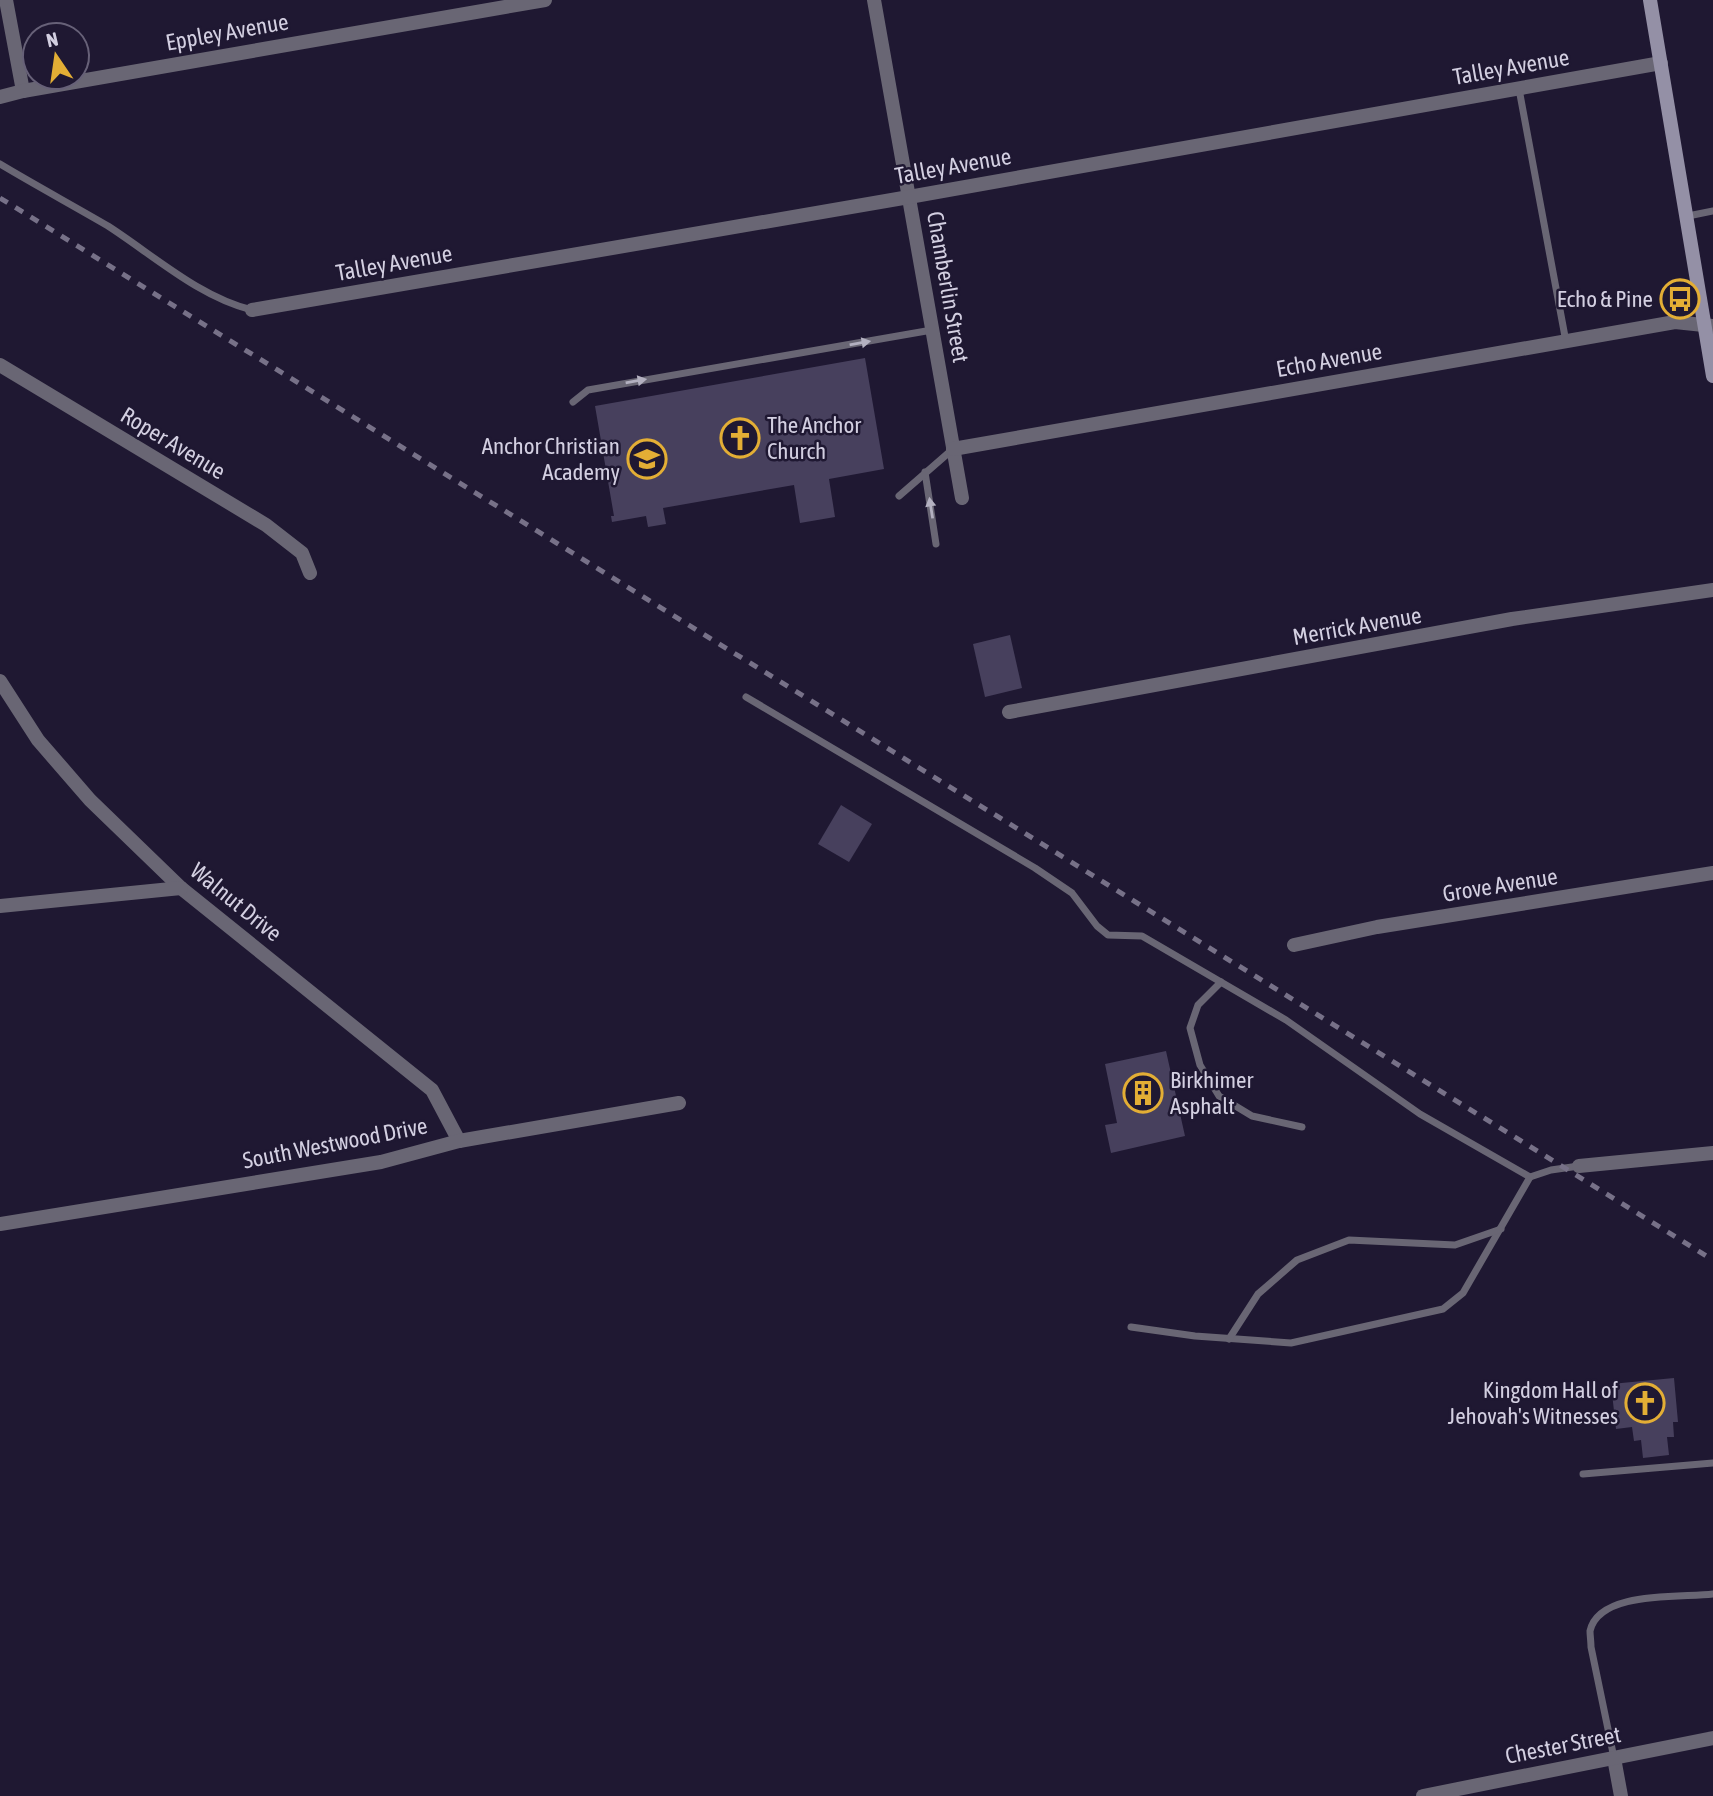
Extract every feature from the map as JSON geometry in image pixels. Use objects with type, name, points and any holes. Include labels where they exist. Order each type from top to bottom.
[{"type":"main road","points":[[1650,0],[1709,326],[1713,376]]},
{"type":"street","points":[[6,0],[21,80]]},
{"type":"street","name":"Eppley Avenue","points":[[91,79],[545,0]]},
{"type":"street","name":"Chamberlin Street","points":[[874,0],[962,498]]},
{"type":"street","name":"Talley Avenue","points":[[252,310],[909,197],[1661,63]]},
{"type":"street","name":"Eppley Avenue","points":[[0,97],[23,91]]},
{"type":"street","name":"Echo Avenue","points":[[953,449],[1675,322],[1709,326]]},
{"type":"street","name":"Roper Avenue","points":[[0,365],[266,525],[302,553],[310,573]]},
{"type":"street","name":"Merrick Avenue","points":[[1009,712],[1512,619],[1713,590]]},
{"type":"street","name":"Walnut Drive","points":[[0,681],[38,740],[81,790],[181,888],[432,1090],[459,1141]]},
{"type":"street","name":"Grove Avenue","points":[[1294,945],[1377,927],[1713,873]]},
{"type":"street","points":[[0,906],[181,888]]},
{"type":"street","name":"South Westwood Drive","points":[[0,1224],[381,1162],[459,1141],[679,1104]]},
{"type":"street","points":[[1578,1166],[1713,1153]]},
{"type":"street","name":"Chester Street","points":[[1423,1796],[1713,1738]]},
{"type":"street","points":[[1614,1758],[1621,1796]]},
{"type":"lane","points":[[1519,88],[1566,342]]},
{"type":"lane","points":[[0,164],[107,226],[212,296],[232,306],[252,310]]},
{"type":"lane","points":[[1688,216],[1713,211]]},
{"type":"lane","points":[[573,402],[588,390],[932,330]]},
{"type":"lane","points":[[898,496],[953,449]]},
{"type":"lane","points":[[925,472],[936,544]]},
{"type":"lane","points":[[746,697],[1054,881],[1072,893],[1097,926],[1108,935],[1143,936],[1286,1020],[1420,1114],[1530,1177]]},
{"type":"lane","points":[[1221,982],[1198,1005],[1190,1028],[1200,1065],[1219,1096],[1252,1116],[1302,1127]]},
{"type":"lane","points":[[1130,1327],[1229,1339],[1291,1343],[1443,1309],[1463,1293],[1530,1177],[1551,1170],[1578,1166]]},
{"type":"lane","points":[[1229,1339],[1258,1294],[1297,1260],[1349,1240],[1455,1245],[1502,1229]]},
{"type":"lane","points":[[1584,1474],[1713,1463]]},
{"type":"lane","points":[[1614,1758],[1591,1647],[1590,1630],[1598,1615],[1612,1606],[1630,1601],[1713,1594]]},
{"type":"building","name":"The Anchor Church","points":[[865,358],[884,469],[829,479],[835,517],[800,523],[794,485],[663,508],[666,524],[648,527],[646,516],[612,522],[611,516],[614,516],[595,406]]},
{"type":"building","points":[[1010,635],[1022,688],[985,697],[973,644]]},
{"type":"building","points":[[841,805],[872,824],[849,862],[818,844]]},
{"type":"building","name":"Birkhimer Asphalt","points":[[1166,1051],[1185,1136],[1111,1153],[1105,1125],[1117,1123],[1105,1064]]},
{"type":"building","name":"Kingdom Hall of Jehovah's Witnesses","points":[[1674,1378],[1678,1422],[1673,1422],[1674,1437],[1667,1437],[1669,1455],[1643,1458],[1641,1440],[1634,1441],[1632,1427],[1616,1429],[1611,1384]]},
{"type":"railway","points":[[0,198],[1713,1260]]},
{"type":"place","name":"Echo & Pine","points":[[1680,299]]},
{"type":"place","name":"The Anchor Church","points":[[740,438]]},
{"type":"place","name":"Anchor Christian Academy","points":[[647,459]]},
{"type":"place","name":"Birkhimer Asphalt","points":[[1143,1093]]},
{"type":"place","name":"Kingdom Hall of Jehovah's Witnesses","points":[[1645,1403]]}]
